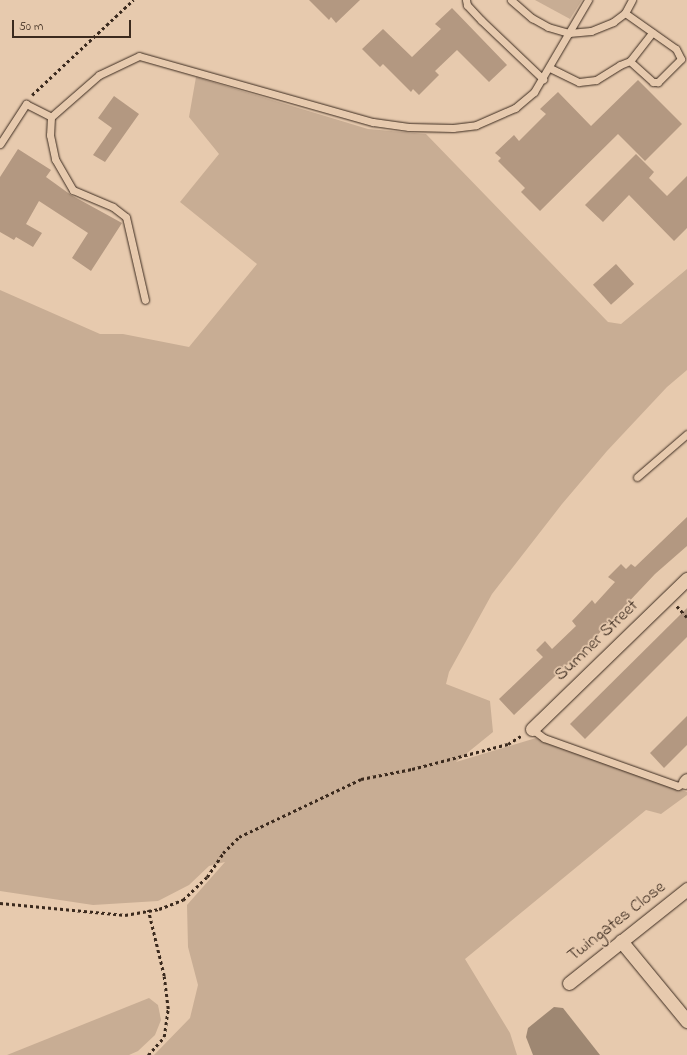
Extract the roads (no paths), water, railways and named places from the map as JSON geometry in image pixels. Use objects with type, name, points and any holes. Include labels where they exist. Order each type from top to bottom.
[{"type":"street","name":"Sumner Street","points":[[532,729],[687,579]]},
{"type":"street","name":"Twingates Close","points":[[569,983],[687,889]]},
{"type":"street","points":[[621,941],[687,1021]]},
{"type":"lane","points":[[466,0],[467,6],[543,79]]},
{"type":"lane","points":[[511,0],[532,18],[548,27],[569,33],[591,30],[613,22],[625,13],[632,0]]},
{"type":"lane","points":[[145,300],[126,217],[113,208],[72,190],[56,159],[50,135],[51,117],[100,75],[139,56],[373,122],[409,128],[453,128],[476,125],[515,108],[534,92],[550,68],[588,0]]},
{"type":"lane","points":[[625,13],[678,51],[679,62],[658,82],[652,82],[630,61]]},
{"type":"lane","points":[[550,68],[579,82],[586,83],[630,61],[652,33]]},
{"type":"lane","points":[[0,144],[26,104],[51,117]]},
{"type":"lane","points":[[637,477],[687,434]]},
{"type":"lane","points":[[532,729],[544,738],[678,786],[686,781]]}]
